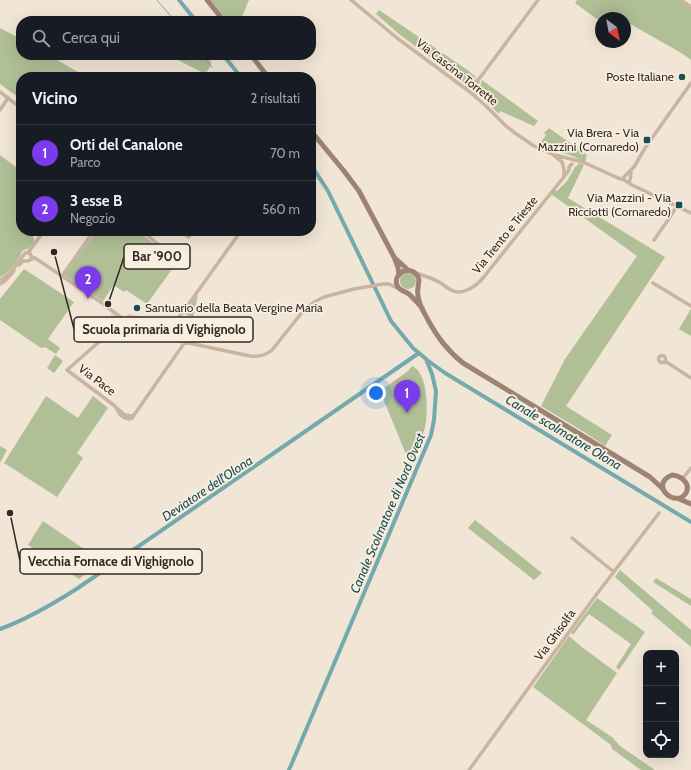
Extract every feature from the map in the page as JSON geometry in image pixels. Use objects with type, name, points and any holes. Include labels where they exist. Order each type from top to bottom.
[{"type":"main road","points":[[207,0],[220,16]]},
{"type":"main road","points":[[255,60],[264,72]]},
{"type":"main road","points":[[316,137],[359,191],[394,257],[398,267],[397,285],[400,289],[407,292],[422,308]]},
{"type":"main road","points":[[394,257],[408,270],[416,273],[418,277],[418,296],[422,308],[440,340],[463,363],[650,477],[670,497],[676,499],[679,498],[691,504]]},
{"type":"main road","points":[[398,276],[403,271],[408,270]]},
{"type":"main road","points":[[407,292],[412,292],[418,284]]},
{"type":"main road","points":[[650,477],[660,479],[677,476],[683,478],[691,492]]},
{"type":"main road","points":[[663,489],[666,478]]},
{"type":"main road","points":[[679,498],[685,494],[687,486]]},
{"type":"street","name":"Via Cascina Torrette","points":[[351,0],[397,38],[465,88],[515,133],[534,146],[566,158],[570,163]]},
{"type":"street","points":[[465,88],[479,79],[538,0]]},
{"type":"street","points":[[682,0],[691,7]]},
{"type":"street","points":[[475,97],[479,79]]},
{"type":"street","points":[[626,179],[645,148],[691,83]]},
{"type":"street","points":[[0,92],[16,104]]},
{"type":"street","points":[[0,110],[8,98]]},
{"type":"street","name":"Via Cascina Torrette","points":[[552,154],[563,164]]},
{"type":"street","points":[[563,178],[563,164],[566,158]]},
{"type":"street","points":[[563,164],[566,167],[570,163],[580,162],[618,178],[626,179],[635,186],[691,213]]},
{"type":"street","name":"Via Trento e Trieste","points":[[416,273],[433,279],[451,290],[458,292],[467,290],[480,282],[568,172],[570,163]]},
{"type":"street","points":[[654,240],[677,206]]},
{"type":"street","points":[[0,284],[5,281],[19,264],[25,260],[30,260],[31,255],[41,236]]},
{"type":"street","points":[[62,276],[90,236]]},
{"type":"street","points":[[148,236],[159,245]]},
{"type":"street","points":[[168,334],[237,236]]},
{"type":"street","points":[[0,280],[5,278],[25,253],[31,255],[124,320],[129,317],[140,318],[176,340],[250,356],[269,353],[304,310],[324,297],[383,284],[389,284],[400,289]]},
{"type":"street","points":[[23,256],[25,260]]},
{"type":"street","points":[[383,284],[398,276]]},
{"type":"street","points":[[418,284],[426,279],[433,279]]},
{"type":"street","points":[[653,283],[691,306]]},
{"type":"street","name":"Via Pace","points":[[124,320],[67,370],[125,415],[130,416],[134,414],[185,342]]},
{"type":"street","points":[[665,361],[691,378]]},
{"type":"street","points":[[683,478],[691,468]]},
{"type":"street","name":"Via Ghisolfa","points":[[469,770],[659,513]]},
{"type":"street","points":[[572,538],[614,572]]},
{"type":"green space","points":[[210,0],[249,0],[242,16],[224,16]]},
{"type":"green space","points":[[577,0],[681,0],[691,7],[691,60],[631,24],[631,12],[595,12],[595,18],[575,3]]},
{"type":"green space","points":[[379,10],[476,77],[464,83],[399,34],[376,14]]},
{"type":"green space","points":[[0,28],[16,36],[16,60],[57,60],[78,72],[16,72],[16,95],[0,84]]},
{"type":"green space","points":[[178,60],[209,60],[211,62],[210,67],[206,72],[201,72]]},
{"type":"green space","points":[[482,80],[538,121],[534,126],[500,111],[499,114],[478,94]]},
{"type":"green space","points":[[549,128],[587,155],[585,162],[539,145],[546,135],[544,133]]},
{"type":"green space","points":[[0,155],[16,167],[16,236],[33,236],[34,242],[28,249],[22,251],[13,266],[7,273],[0,277]]},
{"type":"green space","points":[[578,163],[584,165],[568,198],[665,257],[566,406],[612,435],[605,446],[541,406],[565,359],[637,256],[551,194],[554,190],[557,191],[567,181]]},
{"type":"green space","points":[[93,236],[144,236],[156,245],[153,249],[175,265],[147,304],[126,290],[124,292],[115,286],[113,286],[103,301],[65,276],[65,273]]},
{"type":"green space","points":[[184,236],[191,236],[189,239]]},
{"type":"green space","points":[[24,269],[74,302],[48,339],[60,348],[56,354],[45,347],[41,348],[0,320],[0,299]]},
{"type":"green space","points":[[408,273],[414,275],[416,281],[414,287],[408,289],[402,287],[400,281],[402,275]]},
{"type":"green space","points":[[198,294],[193,317],[184,314]]},
{"type":"green space","points":[[691,309],[691,336],[679,329]]},
{"type":"green space","points":[[55,355],[63,361],[54,373],[47,368]]},
{"type":"green space","points":[[412,366],[418,370],[422,376],[426,394],[427,412],[424,432],[410,464],[380,391],[408,371]]},
{"type":"green space","points":[[46,396],[78,418],[93,396],[108,408],[77,453],[83,458],[57,497],[4,463]]},
{"type":"green space","points":[[0,446],[7,450],[0,463]]},
{"type":"green space","points":[[475,520],[542,573],[534,580],[468,528]]},
{"type":"green space","points":[[43,521],[103,562],[79,579],[28,545]]},
{"type":"green space","points":[[620,570],[691,630],[691,647],[651,613],[653,611],[615,577]]},
{"type":"green space","points":[[656,578],[691,599],[691,606],[653,582]]},
{"type":"green space","points":[[597,598],[645,632],[619,670],[616,667],[631,644],[589,614],[573,635],[571,633]]},
{"type":"green space","points":[[569,636],[617,673],[586,720],[612,737],[620,746],[655,770],[641,770],[612,749],[611,745],[533,687]]},
{"type":"shaded area","points":[[114,309],[125,317],[129,313],[132,316],[118,328],[116,325],[111,325],[110,323],[109,317]]},
{"type":"waterway","points":[[157,0],[171,16]]},
{"type":"waterway","name":"Canale Scolmatore di Nord Ovest","points":[[179,0],[192,16]]},
{"type":"waterway","points":[[206,60],[212,67]]},
{"type":"waterway","name":"Canale Scolmatore di Nord Ovest","points":[[227,60],[237,72]]},
{"type":"waterway","name":"Canale Scolmatore di Nord Ovest","points":[[289,770],[431,435],[434,420],[436,391],[432,374],[426,359],[413,348],[391,321],[328,191],[316,173]]},
{"type":"waterway","name":"Deviatore dell'Olona","points":[[0,629],[40,611],[78,588],[419,353]]},
{"type":"waterway","name":"Canale scolmatore Olona","points":[[427,360],[445,373],[691,522]]},
{"type":"place","name":"Poste Italiane","points":[[682,77]]},
{"type":"place","name":"Via Brera - Via Mazzini (Cornaredo)","points":[[647,140]]},
{"type":"place","name":"Via Mazzini - Via Ricciotti (Cornaredo)","points":[[679,205]]},
{"type":"place","name":"Scuola primaria di Vighignolo","points":[[54,252]]},
{"type":"place","name":"3 esse B","points":[[88,299]]},
{"type":"place","name":"Bar '900","points":[[108,304]]},
{"type":"place","name":"Santuario della Beata Vergine Maria","points":[[137,308]]},
{"type":"place","name":"Orti del Canalone","points":[[407,413]]},
{"type":"place","name":"Vecchia Fornace di Vighignolo","points":[[10,513]]}]
